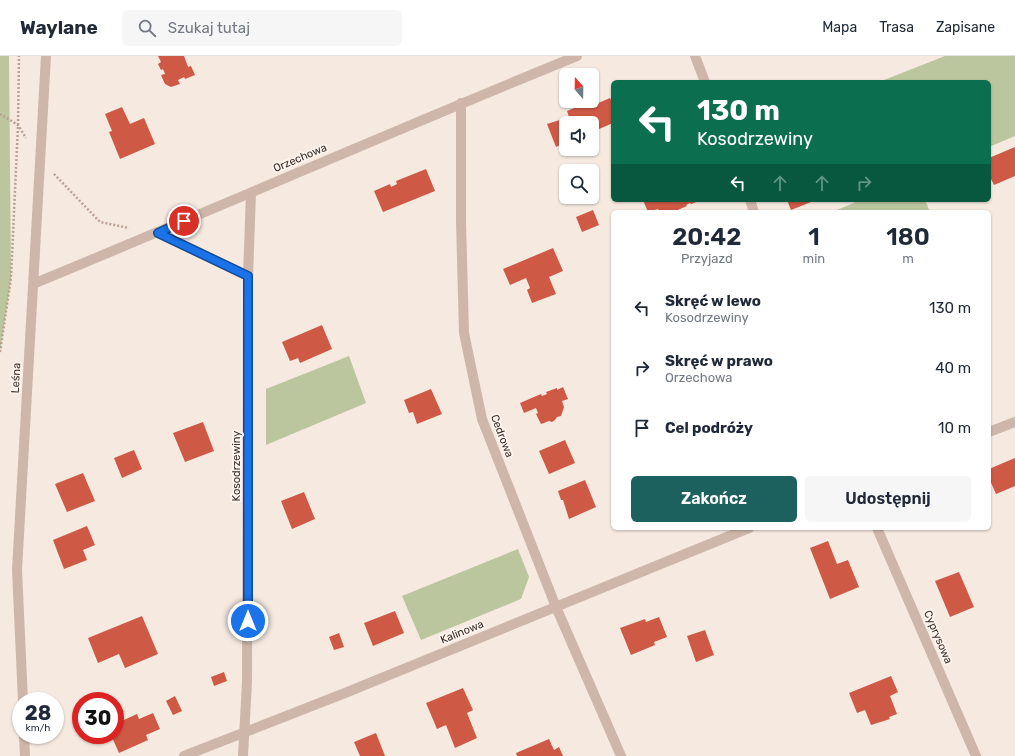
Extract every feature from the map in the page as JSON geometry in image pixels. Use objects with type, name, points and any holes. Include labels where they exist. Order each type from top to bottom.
[{"type":"street","name":"Leśna","points":[[23,692],[17,570],[46,56]]},
{"type":"street","name":"Orzechowa","points":[[33,284],[158,233],[461,103],[577,56]]},
{"type":"street","points":[[695,56],[704,80]]},
{"type":"street","name":"Cedrowa","points":[[461,103],[461,221],[464,332],[482,419],[556,607],[621,756]]},
{"type":"street","name":"Kosodrzewiny","points":[[243,756],[247,682],[248,276],[251,192]]},
{"type":"street","points":[[158,233],[248,276]]},
{"type":"street","points":[[991,431],[1015,422]]},
{"type":"street","name":"Kalinowa","points":[[184,756],[244,731],[345,693],[743,530]]},
{"type":"street","name":"Cyprysowa","points":[[878,530],[976,756]]},
{"type":"street","points":[[24,744],[25,756]]},
{"type":"path","points":[[0,352],[11,278],[18,125],[19,56]]},
{"type":"path","points":[[0,114],[18,125],[41,160],[100,222],[158,233]]},
{"type":"green space","points":[[0,56],[9,56],[11,278],[0,352]]},
{"type":"green space","points":[[945,56],[1015,56],[1015,136],[991,146],[991,80],[884,80]]},
{"type":"green space","points":[[856,202],[926,202],[929,210],[837,210]]},
{"type":"green space","points":[[349,356],[366,403],[266,445],[266,389]]},
{"type":"green space","points":[[518,549],[529,577],[521,599],[421,640],[402,596]]},
{"type":"building","points":[[158,56],[184,56],[188,67],[191,66],[195,75],[178,80],[180,84],[171,87],[165,84],[161,75],[165,74],[163,69],[161,70],[158,64],[161,62]]},
{"type":"building","points":[[610,98],[611,124],[599,129],[599,116],[569,116],[567,111],[574,108],[599,108],[599,103]]},
{"type":"building","points":[[122,107],[130,124],[144,118],[155,144],[120,159],[109,132],[112,131],[105,114]]},
{"type":"building","points":[[559,120],[559,146],[556,147],[547,124]]},
{"type":"building","points":[[1015,147],[1015,176],[994,185],[991,179],[991,157]]},
{"type":"building","points":[[426,169],[435,191],[383,212],[374,191],[390,184],[391,187],[397,184],[396,181]]},
{"type":"building","points":[[644,202],[696,202],[690,203],[678,210],[647,210]]},
{"type":"building","points":[[788,202],[811,202],[791,210]]},
{"type":"building","points":[[593,210],[599,225],[582,232],[576,217]]},
{"type":"building","points":[[553,248],[563,271],[549,277],[556,294],[532,303],[527,290],[530,288],[526,278],[510,285],[503,269]]},
{"type":"building","points":[[322,325],[332,349],[300,363],[298,358],[290,361],[282,342]]},
{"type":"building","points":[[563,387],[568,399],[562,401],[564,407],[561,416],[557,417],[552,422],[549,421],[541,424],[536,414],[538,413],[536,408],[524,413],[520,403],[541,394],[542,396],[547,394],[546,392]]},
{"type":"building","points":[[431,389],[442,414],[417,424],[413,412],[409,413],[404,400]]},
{"type":"building","points":[[203,422],[214,451],[185,462],[173,433]]},
{"type":"building","points":[[565,440],[575,463],[549,474],[539,451]]},
{"type":"building","points":[[134,450],[142,469],[122,478],[114,458]]},
{"type":"building","points":[[1015,458],[1015,486],[996,494],[991,483],[991,468]]},
{"type":"building","points":[[83,473],[95,501],[67,512],[55,484]]},
{"type":"building","points":[[585,480],[596,507],[569,519],[563,500],[561,500],[558,491]]},
{"type":"building","points":[[304,492],[315,519],[292,529],[281,501]]},
{"type":"building","points":[[87,526],[95,545],[83,550],[87,560],[64,569],[53,540]]},
{"type":"building","points":[[828,541],[837,564],[848,560],[859,587],[830,599],[810,548]]},
{"type":"building","points":[[959,572],[974,607],[950,617],[935,581]]},
{"type":"building","points":[[395,611],[404,633],[373,646],[364,623]]},
{"type":"building","points":[[142,616],[158,654],[125,668],[119,654],[98,663],[88,638]]},
{"type":"building","points":[[659,617],[667,637],[654,642],[655,645],[631,655],[620,628],[645,619],[646,622]]},
{"type":"building","points":[[705,630],[714,655],[696,662],[687,636]]},
{"type":"building","points":[[339,633],[344,647],[334,650],[329,637]]},
{"type":"building","points":[[224,672],[227,681],[214,686],[211,677]]},
{"type":"building","points":[[891,676],[898,692],[890,696],[897,714],[889,717],[890,719],[871,725],[865,710],[857,713],[849,693]]},
{"type":"building","points":[[463,688],[473,710],[467,713],[477,738],[455,748],[446,725],[437,729],[426,703]]},
{"type":"building","points":[[175,696],[182,711],[173,715],[166,701]]},
{"type":"building","points":[[153,713],[160,729],[146,735],[148,740],[119,753],[115,744],[124,744],[124,720],[137,714],[139,719]]},
{"type":"building","points":[[376,733],[385,756],[360,756],[354,742]]},
{"type":"building","points":[[549,739],[554,750],[559,747],[563,756],[517,756],[516,753]]},
{"type":"route","points":[[184,221],[158,233],[248,276],[248,621]]}]
